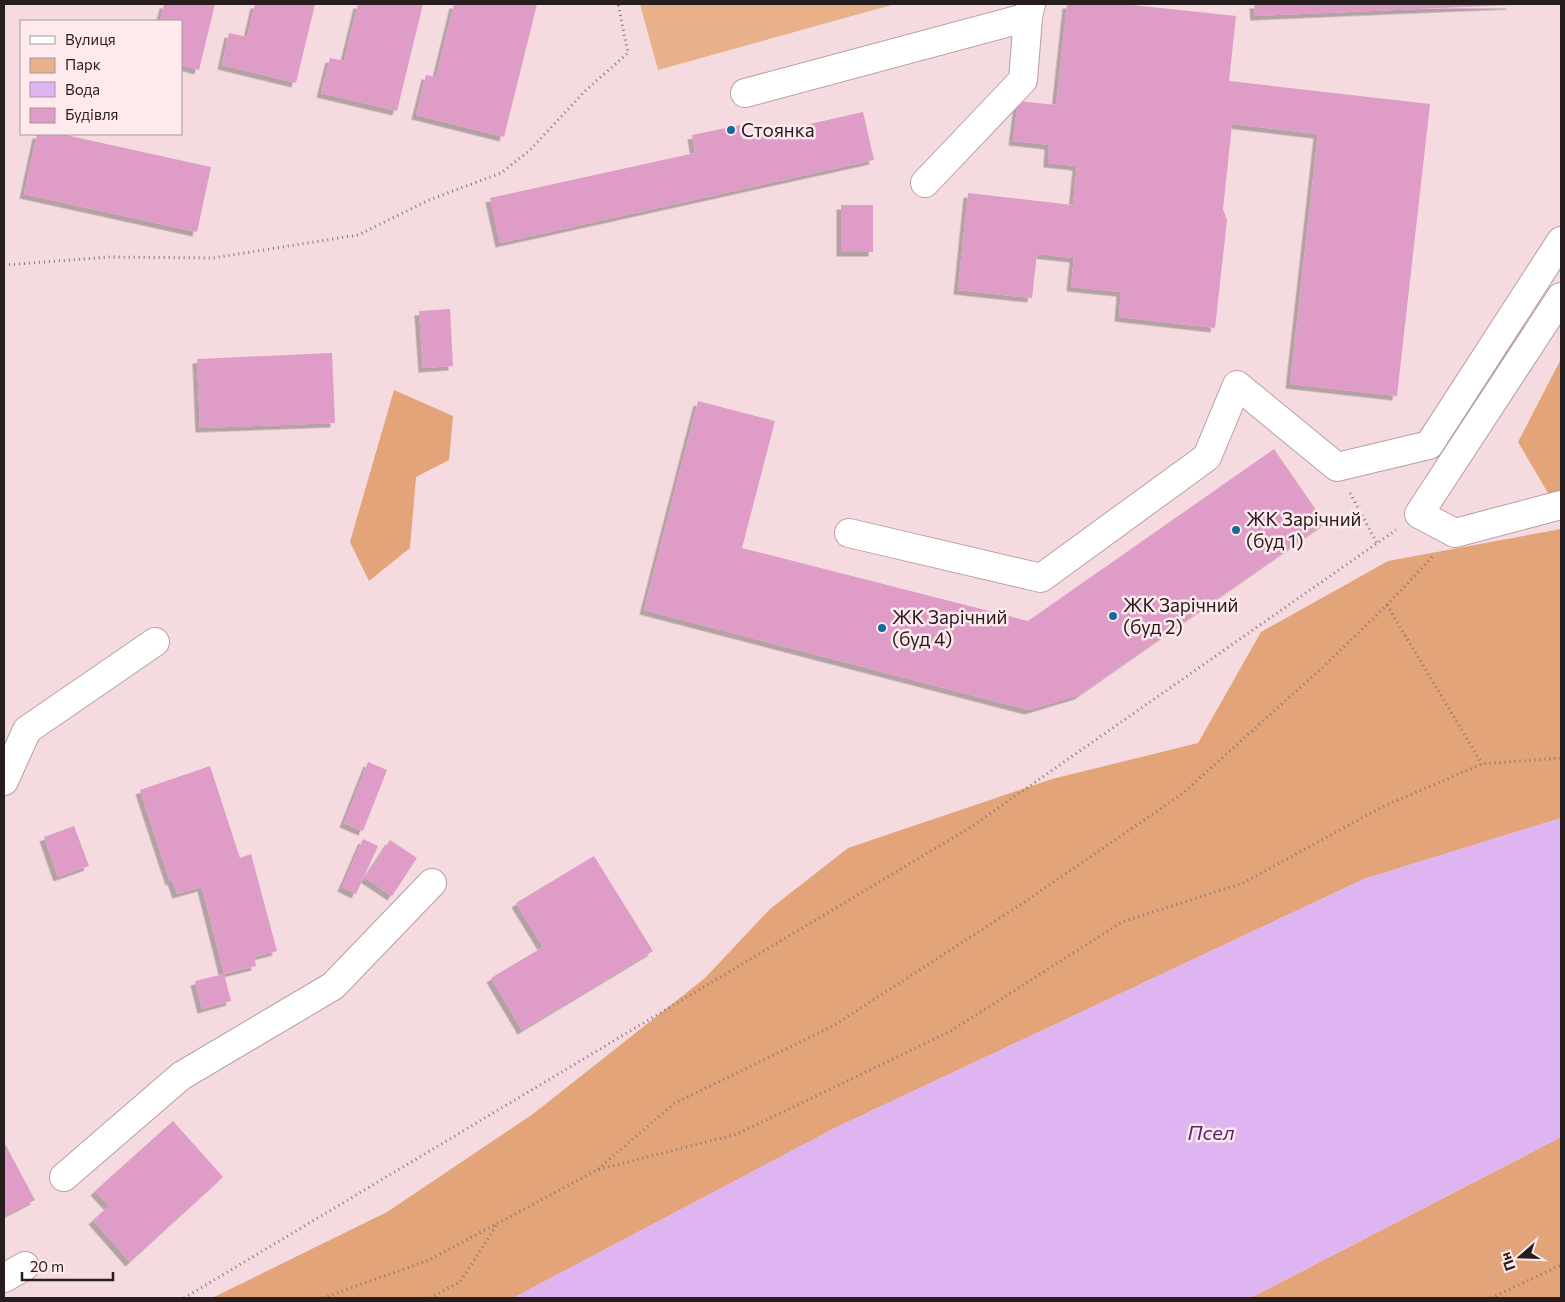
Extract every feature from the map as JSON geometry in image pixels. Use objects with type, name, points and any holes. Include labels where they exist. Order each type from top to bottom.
[{"type":"lane","points":[[744,93],[1030,10],[1023,80],[925,183]]},
{"type":"lane","points":[[849,533],[1041,578],[1207,458],[1237,385],[1337,467],[1429,445],[1561,241]]},
{"type":"lane","points":[[1561,297],[1419,514],[1454,533],[1561,505]]},
{"type":"lane","points":[[4,781],[27,730],[155,642]]},
{"type":"lane","points":[[64,1177],[181,1076],[333,986],[432,883]]},
{"type":"path","points":[[4,264],[110,258],[213,258],[358,235],[430,200],[501,173],[529,151],[586,90],[628,53],[618,4]]},
{"type":"path","points":[[1337,467],[1377,543]]},
{"type":"path","points":[[184,1298],[971,827],[1419,514]]},
{"type":"path","points":[[323,1298],[429,1260],[597,1170],[675,1103],[833,1026],[1024,903],[1182,794],[1323,667],[1387,605],[1454,533]]},
{"type":"path","points":[[1387,605],[1482,764]]},
{"type":"path","points":[[597,1170],[737,1134],[949,1032],[1122,922],[1243,883],[1382,807],[1482,764],[1561,758]]},
{"type":"path","points":[[430,1298],[460,1282],[499,1223]]},
{"type":"path","points":[[1491,1298],[1561,1265]]},
{"type":"green space","points":[[640,4],[895,4],[658,70]]},
{"type":"shaded area","points":[[1561,359],[1561,515],[1518,442]]},
{"type":"shaded area","points":[[394,390],[453,416],[449,460],[416,477],[410,548],[369,581],[350,542]]},
{"type":"shaded area","points":[[1561,529],[1561,818],[1364,879],[835,1128],[513,1298],[212,1298],[387,1212],[533,1114],[705,978],[770,909],[848,848],[1052,779],[1198,743],[1261,632],[1388,561]]},
{"type":"shaded area","points":[[1561,1137],[1561,1298],[1250,1298],[1260,1293]]},
{"type":"water","name":"Псел","points":[[1561,818],[1561,1137],[1250,1298],[513,1298],[835,1128],[1364,879]]},
{"type":"building","points":[[164,4],[215,4],[199,70],[182,65],[182,20],[160,20]]},
{"type":"building","points":[[255,4],[315,4],[296,83],[222,65],[229,33],[247,37]]},
{"type":"building","points":[[358,4],[423,4],[397,111],[321,93],[330,58],[344,61]]},
{"type":"building","points":[[454,4],[537,4],[504,137],[416,115],[426,75],[436,77]]},
{"type":"building","points":[[1067,4],[1123,4],[1236,16],[1229,81],[1430,104],[1397,396],[1290,384],[1318,134],[1232,124],[1223,209],[1227,220],[1215,328],[1119,317],[1121,292],[1071,287],[1074,258],[1037,254],[1032,298],[958,290],[968,193],[1073,205],[1077,166],[1048,163],[1049,145],[1013,141],[1018,101],[1056,105]]},
{"type":"building","points":[[1254,4],[1511,4],[1511,5],[1255,16]]},
{"type":"building","points":[[863,112],[874,160],[500,243],[490,198],[695,153],[692,135],[740,125],[743,139]]},
{"type":"building","points":[[37,135],[66,135],[211,167],[197,232],[24,194]]},
{"type":"building","points":[[841,205],[873,205],[873,252],[841,252]]},
{"type":"building","points":[[450,309],[453,366],[423,368],[419,311]]},
{"type":"building","points":[[332,353],[335,423],[200,428],[197,359]]},
{"type":"building","points":[[698,401],[775,421],[742,548],[1028,621],[1274,449],[1325,523],[1079,695],[1029,710],[644,610]]},
{"type":"building","points":[[368,762],[387,770],[363,831],[344,823]]},
{"type":"building","points":[[210,766],[240,858],[251,854],[277,951],[254,957],[256,966],[224,974],[202,887],[177,894],[172,880],[170,881],[140,790]]},
{"type":"building","points":[[74,826],[89,866],[58,877],[44,837]]},
{"type":"building","points":[[363,839],[378,846],[356,894],[342,887]]},
{"type":"building","points":[[390,840],[417,858],[392,896],[365,878]]},
{"type":"building","points":[[594,856],[653,951],[522,1030],[491,978],[543,947],[516,903]]},
{"type":"building","points":[[224,974],[231,1001],[202,1009],[195,981]]},
{"type":"building","points":[[173,1121],[223,1177],[130,1262],[93,1220],[109,1206],[95,1191]]},
{"type":"building","points":[[4,1142],[35,1200],[4,1216]]},
{"type":"place","name":"Стоянка","points":[[731,130]]},
{"type":"place","name":"ЖК Зарічний (буд 1)","points":[[1236,530]]},
{"type":"place","name":"ЖК Зарічний (буд 2)","points":[[1113,616]]},
{"type":"place","name":"ЖК Зарічний (буд 4)","points":[[882,628]]}]
